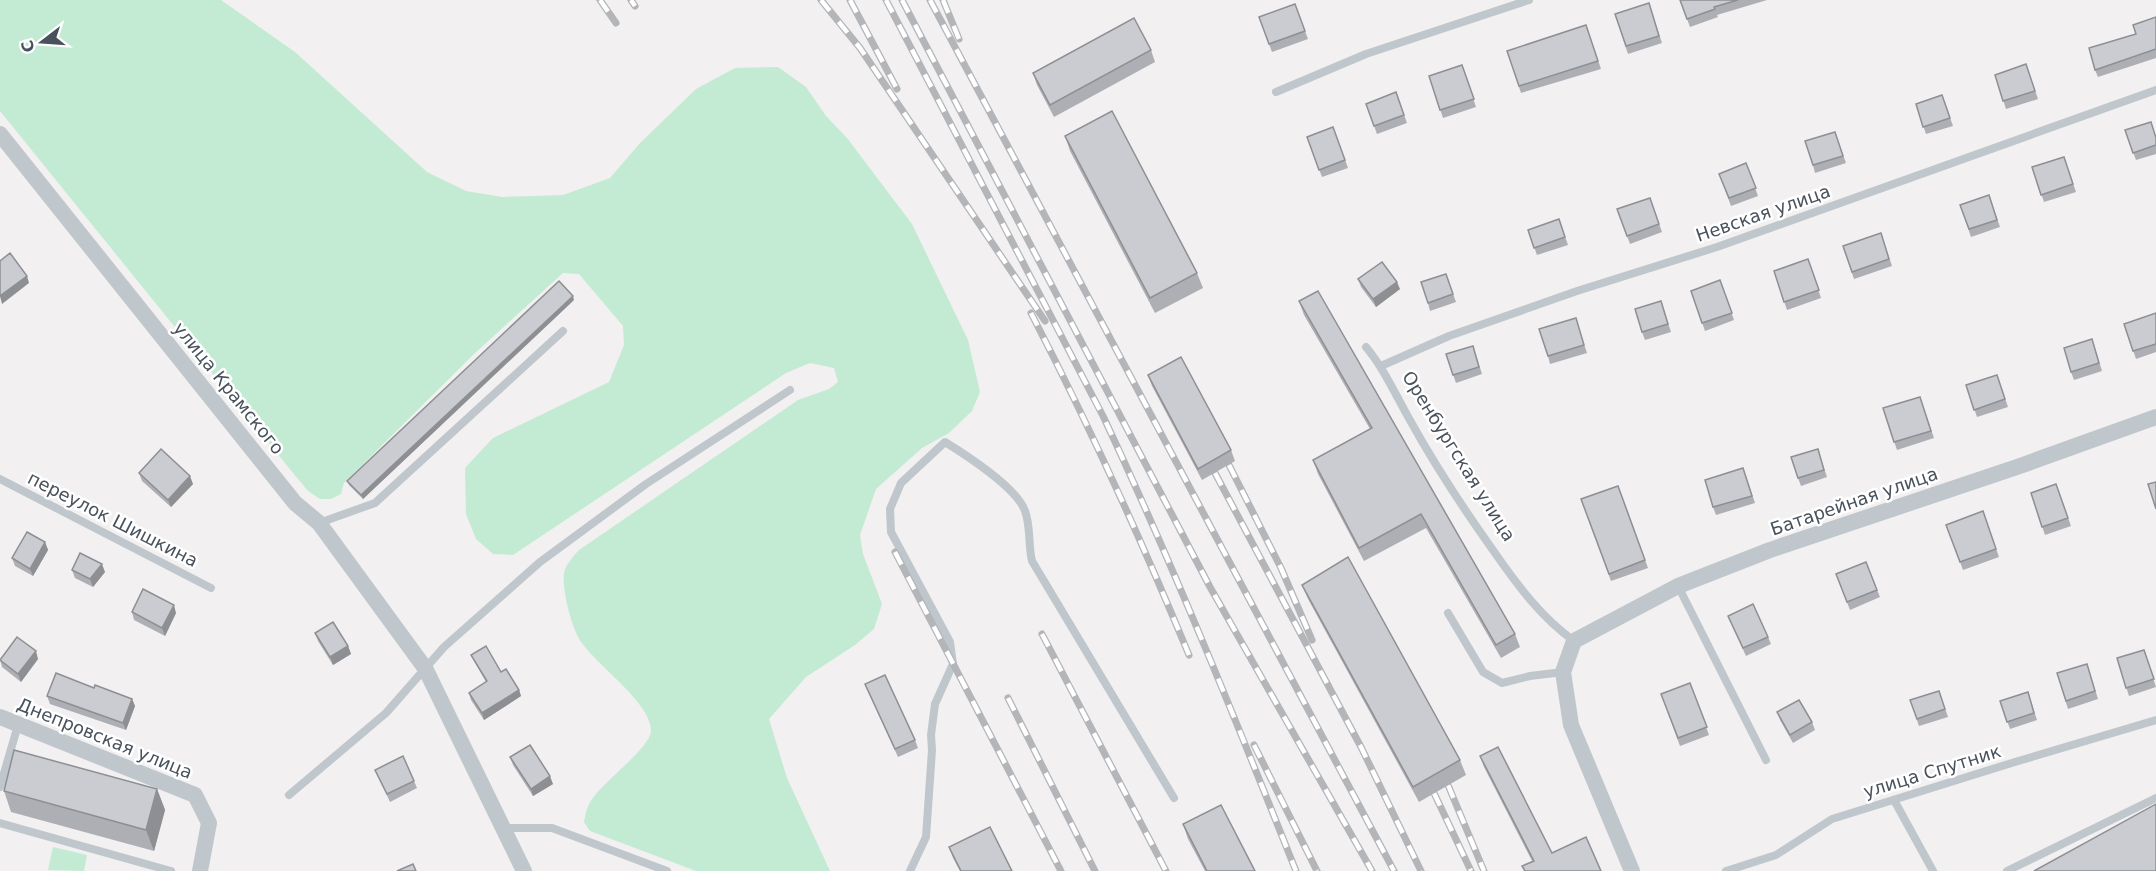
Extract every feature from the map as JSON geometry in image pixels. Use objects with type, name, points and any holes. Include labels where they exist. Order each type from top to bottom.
[{"type":"street","name":"улица Крамского","points":[[0,134],[295,503],[319,523],[424,668],[524,871]]},
{"type":"street","name":"Батарейная улица","points":[[1574,641],[1678,586],[1770,550],[2017,467],[2156,417]]},
{"type":"street","points":[[1574,641],[1563,672],[1571,725],[1632,871]]},
{"type":"street","name":"Днепровская улица","points":[[0,717],[195,795],[209,823],[200,871]]},
{"type":"lane","points":[[1276,92],[1366,54],[1528,0]]},
{"type":"lane","name":"Невская улица","points":[[1381,366],[1449,336],[1577,291],[1728,243],[2156,90]]},
{"type":"lane","points":[[319,523],[375,503],[563,331]]},
{"type":"lane","name":"Оренбургская улица","points":[[1366,348],[1381,366],[1411,422],[1468,516],[1526,596],[1557,629],[1574,641]]},
{"type":"lane","points":[[289,795],[386,713],[444,647],[540,562],[646,484],[790,390]]},
{"type":"lane","points":[[910,871],[926,837],[931,735],[935,704],[953,664],[950,642],[891,532],[890,508],[901,483],[945,442],[981,465],[1010,491],[1024,509],[1032,561],[1174,798]]},
{"type":"lane","name":"переулок Шишкина","points":[[0,479],[211,588]]},
{"type":"lane","points":[[1678,586],[1766,760]]},
{"type":"lane","points":[[1448,613],[1483,672],[1502,683],[1530,676],[1563,672]]},
{"type":"lane","name":"улица Спутник","points":[[1726,871],[1776,855],[1832,819],[2156,720]]},
{"type":"lane","points":[[0,787],[18,725]]},
{"type":"lane","points":[[2007,871],[2156,798]]},
{"type":"lane","points":[[1894,800],[1933,871]]},
{"type":"lane","points":[[0,823],[171,871]]},
{"type":"lane","points":[[503,828],[552,828],[667,871]]},
{"type":"green space","points":[[0,0],[221,0],[295,52],[427,172],[466,191],[502,197],[563,195],[610,178],[640,143],[696,89],[735,68],[778,67],[806,87],[826,116],[847,138],[912,224],[968,340],[980,392],[972,411],[949,433],[922,448],[876,489],[860,535],[863,554],[882,604],[874,629],[855,645],[806,677],[769,719],[787,778],[830,871],[696,871],[590,831],[584,822],[589,804],[602,787],[642,747],[651,731],[649,719],[642,707],[594,657],[577,635],[568,608],[564,572],[579,550],[798,400],[829,389],[838,382],[834,368],[810,363],[786,373],[513,555],[493,554],[476,539],[466,514],[465,468],[493,438],[609,382],[624,345],[623,326],[579,274],[563,273],[475,353],[344,483],[341,494],[331,499],[320,499],[308,491],[293,473],[0,111]]},
{"type":"green space","points":[[53,847],[87,855],[84,871],[48,870]]},
{"type":"building","points":[[1680,0],[1738,0],[1714,7],[1715,9],[1687,19]]},
{"type":"building","points":[[1649,3],[1659,36],[1626,46],[1615,14]]},
{"type":"building","points":[[1295,4],[1305,31],[1269,44],[1259,17]]},
{"type":"building","points":[[2156,17],[2156,49],[2095,70],[2089,48],[2136,34],[2133,25]]},
{"type":"building","points":[[1134,18],[1151,50],[1050,105],[1033,73]]},
{"type":"building","points":[[1586,25],[1598,61],[1519,86],[1507,51]]},
{"type":"building","points":[[2026,64],[2035,91],[2003,101],[1995,75]]},
{"type":"building","points":[[1462,65],[1474,99],[1440,110],[1429,76]]},
{"type":"building","points":[[1396,92],[1404,115],[1374,126],[1366,104]]},
{"type":"building","points":[[1942,95],[1950,118],[1923,127],[1916,104]]},
{"type":"building","points":[[1112,111],[1197,273],[1150,298],[1065,136]]},
{"type":"building","points":[[2151,122],[2156,145],[2133,153],[2125,130]]},
{"type":"building","points":[[1333,127],[1345,160],[1319,170],[1307,137]]},
{"type":"building","points":[[1835,132],[1843,156],[1813,165],[1805,141]]},
{"type":"building","points":[[2064,157],[2073,184],[2041,195],[2032,167]]},
{"type":"building","points":[[1746,163],[1756,188],[1729,198],[1719,174]]},
{"type":"building","points":[[1989,195],[1997,220],[1969,229],[1960,205]]},
{"type":"building","points":[[1650,198],[1659,224],[1627,236],[1617,209]]},
{"type":"building","points":[[1559,219],[1565,237],[1534,248],[1528,230]]},
{"type":"building","points":[[1881,233],[1889,259],[1852,272],[1843,246]]},
{"type":"building","points":[[10,253],[27,276],[0,296],[0,261]]},
{"type":"building","points":[[1808,259],[1819,290],[1784,302],[1774,271]]},
{"type":"building","points":[[1382,262],[1397,282],[1373,299],[1358,279]]},
{"type":"building","points":[[1446,274],[1453,294],[1428,303],[1421,282]]},
{"type":"building","points":[[1720,280],[1732,313],[1702,323],[1691,291]]},
{"type":"building","points":[[559,281],[573,296],[361,495],[347,481]]},
{"type":"building","points":[[1318,291],[1515,634],[1496,645],[1421,514],[1359,548],[1313,460],[1372,428],[1299,301]]},
{"type":"building","points":[[1661,301],[1668,324],[1642,332],[1635,309]]},
{"type":"building","points":[[2156,313],[2156,344],[2133,351],[2124,324]]},
{"type":"building","points":[[1576,318],[1584,345],[1548,356],[1539,329]]},
{"type":"building","points":[[2092,339],[2099,363],[2071,372],[2064,348]]},
{"type":"building","points":[[1473,346],[1479,367],[1453,375],[1446,354]]},
{"type":"building","points":[[1181,357],[1231,450],[1198,469],[1148,375]]},
{"type":"building","points":[[1997,375],[2005,399],[1974,410],[1966,385]]},
{"type":"building","points":[[1920,397],[1931,431],[1894,442],[1883,408]]},
{"type":"building","points":[[161,449],[190,476],[168,500],[139,473]]},
{"type":"building","points":[[1818,449],[1824,470],[1798,478],[1791,457]]},
{"type":"building","points":[[1743,468],[1752,496],[1713,507],[1705,480]]},
{"type":"building","points":[[2156,482],[2156,509],[2148,484]]},
{"type":"building","points":[[2056,484],[2068,518],[2042,527],[2031,493]]},
{"type":"building","points":[[1618,486],[1645,560],[1609,574],[1581,499]]},
{"type":"building","points":[[1983,511],[1996,549],[1960,562],[1946,525]]},
{"type":"building","points":[[27,532],[45,542],[30,569],[12,558]]},
{"type":"building","points":[[80,553],[102,564],[90,579],[72,570]]},
{"type":"building","points":[[1348,557],[1460,760],[1413,787],[1302,585]]},
{"type":"building","points":[[1866,562],[1877,590],[1847,602],[1836,574]]},
{"type":"building","points":[[143,589],[174,605],[162,628],[132,612]]},
{"type":"building","points":[[1753,604],[1768,637],[1743,648],[1728,616]]},
{"type":"building","points":[[333,622],[348,646],[330,657],[315,633]]},
{"type":"building","points":[[17,637],[36,651],[18,674],[0,660]]},
{"type":"building","points":[[486,646],[501,672],[506,669],[519,690],[482,713],[469,693],[487,681],[471,655]]},
{"type":"building","points":[[2144,650],[2154,679],[2126,688],[2117,658]]},
{"type":"building","points":[[2087,664],[2095,691],[2066,701],[2057,673]]},
{"type":"building","points":[[56,673],[94,688],[95,685],[132,699],[123,723],[47,696]]},
{"type":"building","points":[[885,675],[915,740],[895,749],[865,684]]},
{"type":"building","points":[[1690,683],[1707,727],[1678,738],[1661,694]]},
{"type":"building","points":[[1939,691],[1945,709],[1917,719],[1910,700]]},
{"type":"building","points":[[2028,692],[2034,713],[2007,722],[2000,701]]},
{"type":"building","points":[[1799,700],[1812,722],[1790,735],[1777,712]]},
{"type":"building","points":[[530,745],[550,776],[531,789],[510,757]]},
{"type":"building","points":[[1498,747],[1552,853],[1586,837],[1601,871],[1525,871],[1522,866],[1534,861],[1480,756]]},
{"type":"building","points":[[14,750],[157,789],[146,830],[4,791]]},
{"type":"building","points":[[403,756],[414,781],[387,794],[375,770]]},
{"type":"building","points":[[2156,804],[2156,871],[2034,871]]},
{"type":"building","points":[[1221,805],[1255,871],[1207,871],[1183,824]]},
{"type":"building","points":[[990,827],[1012,871],[961,871],[949,847]]},
{"type":"building","points":[[413,864],[416,871],[397,871]]},
{"type":"railway","points":[[600,0],[616,23]]},
{"type":"railway","points":[[631,0],[635,6]]},
{"type":"railway","points":[[821,0],[860,48],[1045,321]]},
{"type":"railway","points":[[850,0],[897,89]]},
{"type":"railway","points":[[886,0],[1103,416],[1179,585],[1296,871]]},
{"type":"railway","points":[[902,0],[1210,587],[1372,871]]},
{"type":"railway","points":[[930,0],[1394,871]]},
{"type":"railway","points":[[943,0],[959,39]]},
{"type":"railway","points":[[1031,313],[1114,482],[1189,655]]},
{"type":"railway","points":[[1229,465],[1281,568],[1312,640]]},
{"type":"railway","points":[[1215,473],[1361,747],[1421,871]]},
{"type":"railway","points":[[895,552],[1061,871]]},
{"type":"railway","points":[[1042,634],[1166,871]]},
{"type":"railway","points":[[1008,698],[1095,871]]},
{"type":"railway","points":[[1254,745],[1317,871]]},
{"type":"railway","points":[[1448,785],[1484,871]]},
{"type":"railway","points":[[1434,793],[1471,871]]}]
